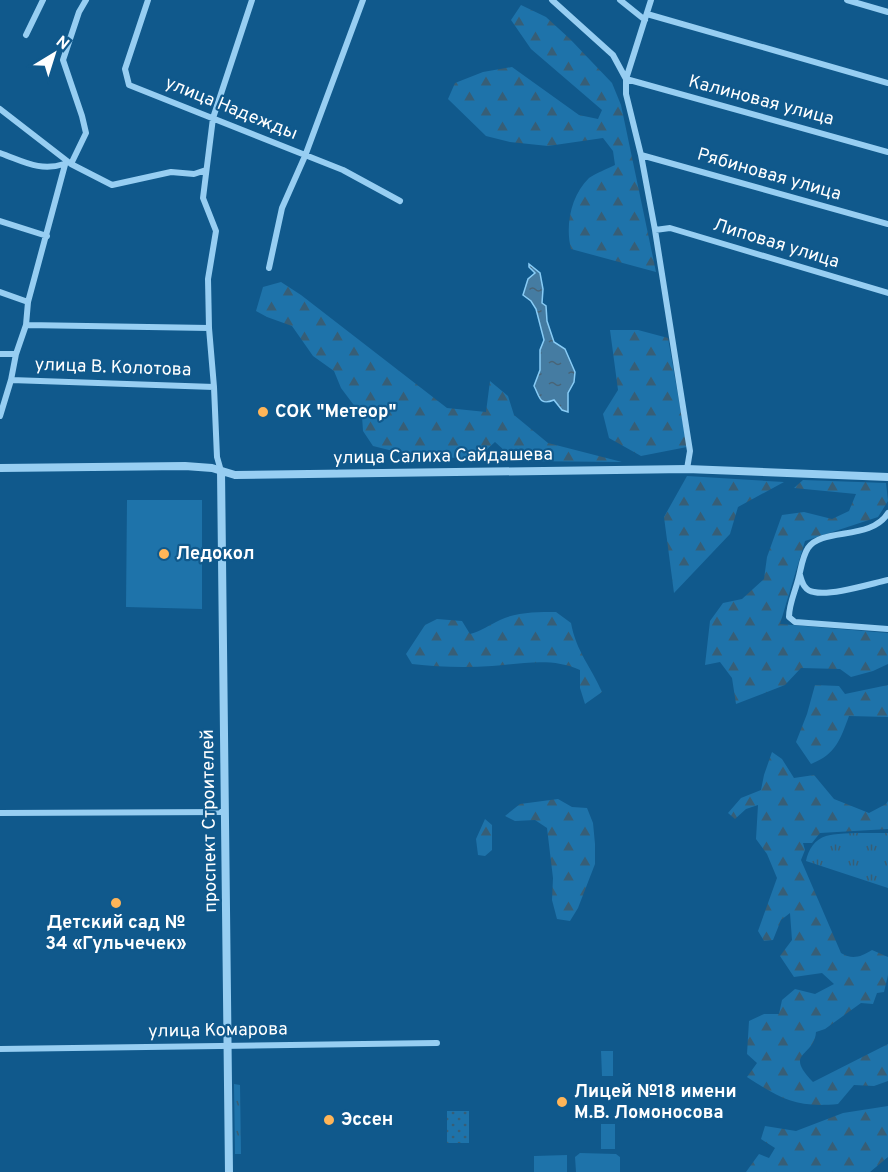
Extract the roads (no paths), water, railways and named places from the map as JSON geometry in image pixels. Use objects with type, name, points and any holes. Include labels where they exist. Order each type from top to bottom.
[{"type":"street","points":[[26,35],[43,0]]},
{"type":"street","points":[[0,416],[26,325],[28,302],[67,163],[86,133],[63,60],[79,12],[86,0]]},
{"type":"street","name":"улица Надежды","points":[[148,0],[125,69],[129,85],[343,170],[400,201]]},
{"type":"street","points":[[221,471],[217,457],[214,387],[208,328],[207,279],[216,231],[203,198],[213,118],[252,0]]},
{"type":"street","points":[[269,267],[282,208],[305,156],[363,0]]},
{"type":"street","points":[[552,0],[613,55],[622,68],[626,80]]},
{"type":"street","points":[[620,0],[646,17],[888,83]]},
{"type":"street","points":[[651,0],[626,80],[626,94],[641,155],[655,230],[690,451],[687,469]]},
{"type":"street","points":[[847,0],[888,12]]},
{"type":"street","name":"Калиновая улица","points":[[626,80],[888,152]]},
{"type":"street","points":[[0,109],[67,163],[112,185],[171,172],[194,174],[206,170]]},
{"type":"street","points":[[0,153],[40,167],[67,163]]},
{"type":"street","name":"Рябиновая улица","points":[[641,155],[888,224]]},
{"type":"street","points":[[0,221],[47,236]]},
{"type":"street","name":"Липовая улица","points":[[655,230],[670,228],[888,293]]},
{"type":"street","points":[[0,292],[28,302]]},
{"type":"street","points":[[26,325],[208,328]]},
{"type":"street","points":[[0,354],[16,354]]},
{"type":"street","name":"улица В. Колотова","points":[[11,380],[214,387]]},
{"type":"street","name":"улица Салиха Сайдашева","points":[[0,468],[185,466],[235,475],[687,469],[888,477]]},
{"type":"street","name":"проспект Строителей","points":[[221,471],[229,1172]]},
{"type":"street","points":[[888,513],[878,524],[815,542],[809,547],[789,610],[791,619],[795,622],[888,629]]},
{"type":"street","points":[[800,574],[803,584],[814,592],[827,592],[888,580]]},
{"type":"street","points":[[0,813],[225,813]]},
{"type":"street","name":"улица Комарова","points":[[0,1049],[437,1043]]},
{"type":"water","points":[[529,264],[540,273],[543,289],[542,303],[546,306],[547,321],[554,342],[565,349],[575,372],[574,382],[568,393],[568,412],[562,410],[554,400],[543,401],[534,386],[540,370],[540,350],[544,340],[536,309],[523,295],[528,279],[535,273]]},
{"type":"place","name":"СОК \"Метеор\"","points":[[263,412]]},
{"type":"place","name":"Ледокол","points":[[164,554]]},
{"type":"place","name":"Детский сад № 34 «Гульчечек»","points":[[116,903]]},
{"type":"place","name":"Лицей №18 имени М.В. Ломоносова","points":[[562,1102]]},
{"type":"place","name":"Эссен","points":[[329,1120]]}]
